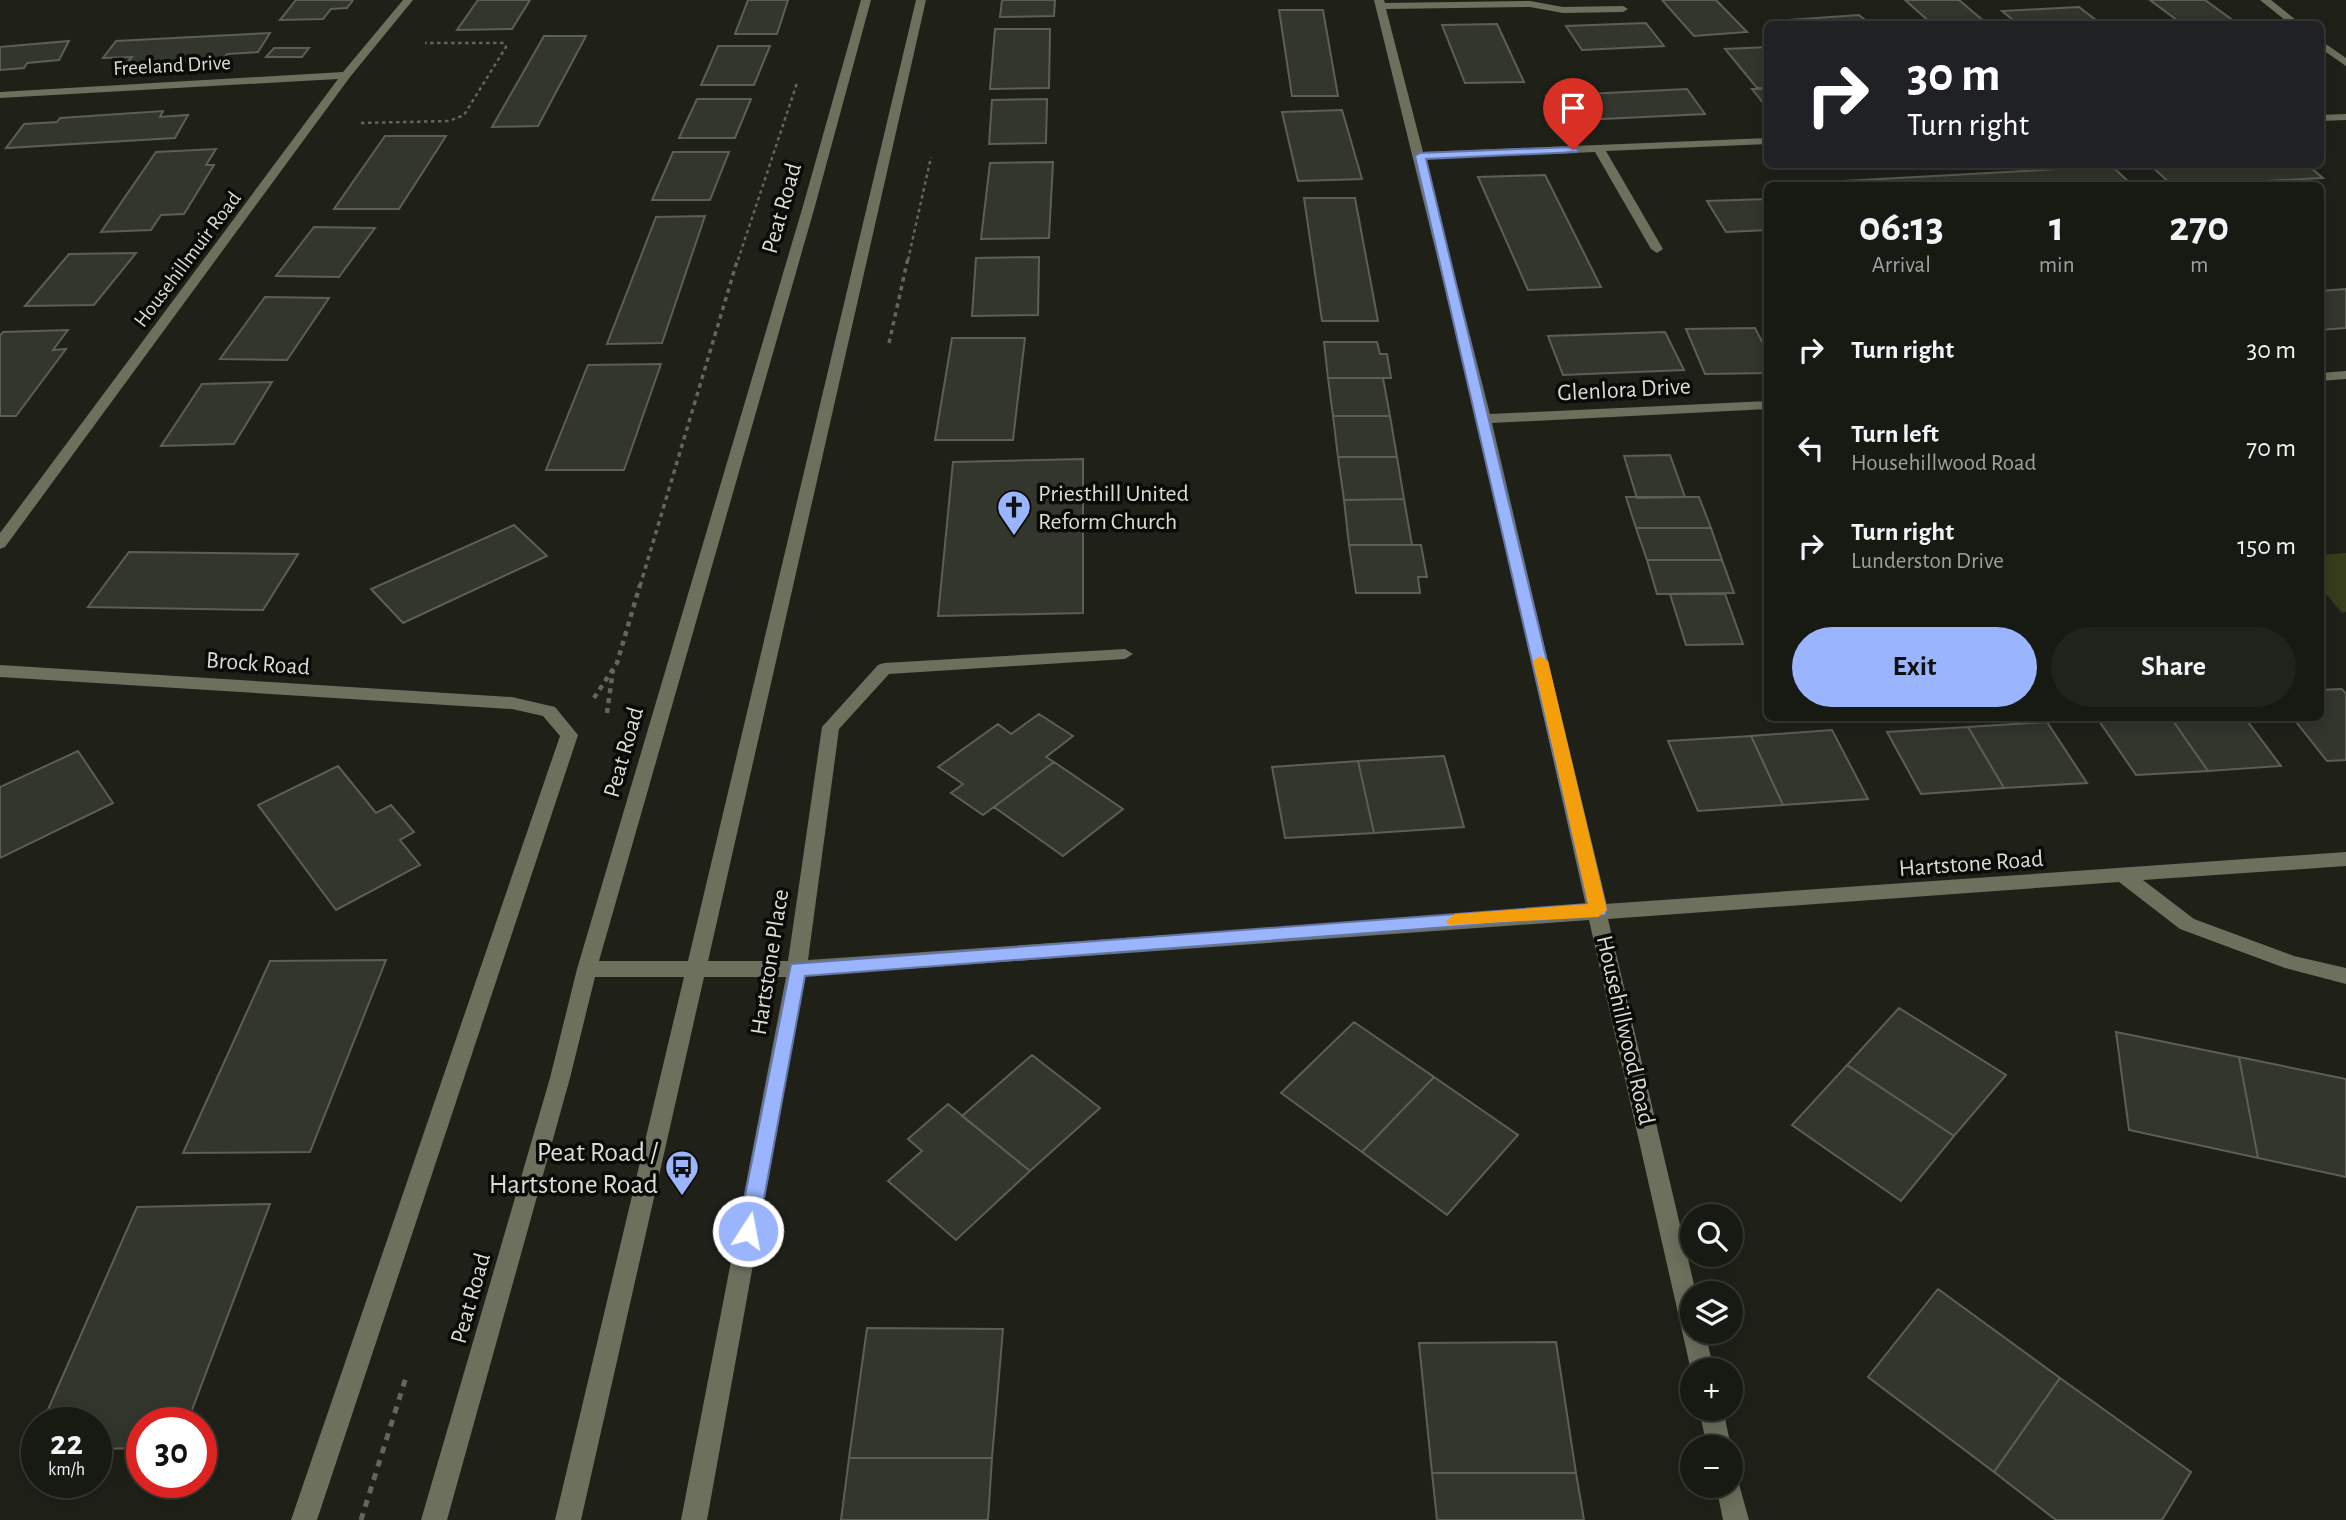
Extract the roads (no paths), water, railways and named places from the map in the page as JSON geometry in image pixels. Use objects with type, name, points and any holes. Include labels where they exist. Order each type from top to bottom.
[{"type":"street","name":"Househillmuir Road","points":[[0,544],[346,75],[408,0]]},
{"type":"street","name":"Peat Road","points":[[435,1520],[560,1078],[587,969],[810,206],[866,0]]},
{"type":"street","points":[[568,1520],[921,0]]},
{"type":"street","points":[[2265,0],[2292,21]]},
{"type":"street","points":[[1380,3],[1530,4],[1563,10],[1623,9]]},
{"type":"street","name":"Househillwood Road","points":[[1380,3],[1484,419],[1682,1281]]},
{"type":"street","points":[[2324,46],[2346,63]]},
{"type":"street","name":"Freeland Drive","points":[[0,95],[346,75]]},
{"type":"street","points":[[2324,118],[2346,117]]},
{"type":"street","points":[[1420,156],[1764,141]]},
{"type":"street","points":[[1599,149],[1657,249]]},
{"type":"street","points":[[2324,377],[2346,375]]},
{"type":"street","name":"Glenlora Drive","points":[[1484,419],[1764,405]]},
{"type":"street","name":"Hartstone Place","points":[[694,1520],[797,969],[831,726],[884,669],[1125,654]]},
{"type":"street","name":"Brock Road","points":[[0,671],[512,703],[549,711],[569,735],[304,1520]]},
{"type":"street","name":"Hartstone Road","points":[[587,969],[797,969],[1598,910],[1872,895],[2346,859]]},
{"type":"street","points":[[2124,876],[2187,924],[2292,963],[2346,976]]},
{"type":"street","points":[[1731,1498],[1736,1520]]},
{"type":"place","name":"Priesthill United Reform Church","points":[[1014,537]]},
{"type":"place","name":"Peat Road / Hartstone Road","points":[[682,1197]]}]
